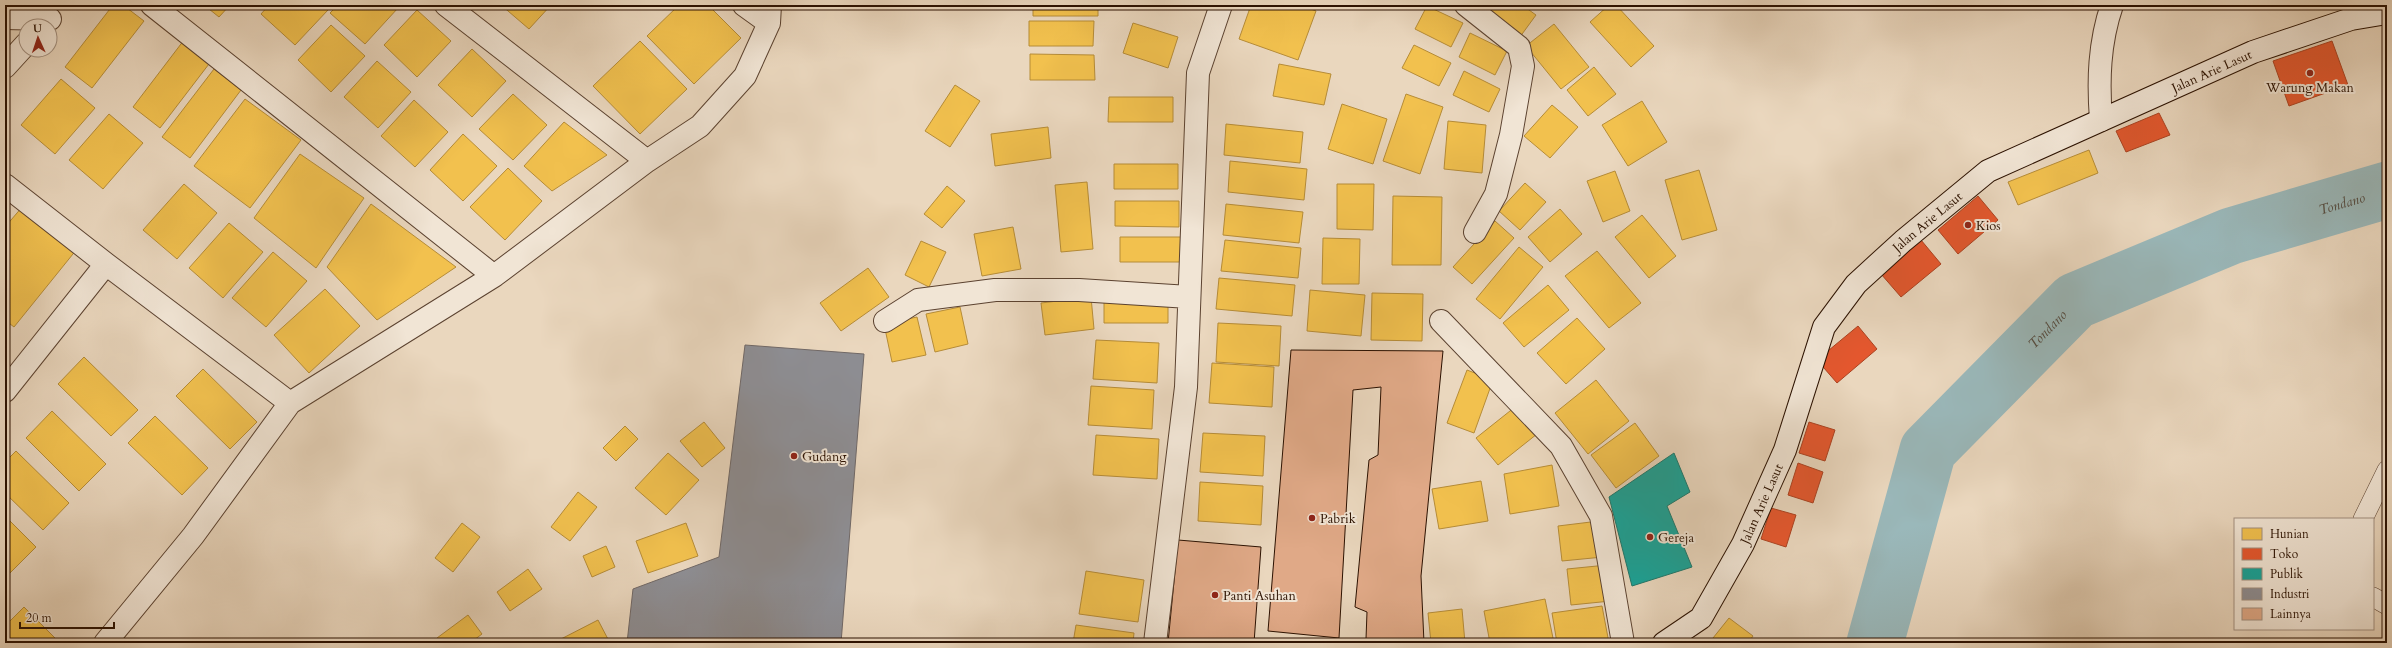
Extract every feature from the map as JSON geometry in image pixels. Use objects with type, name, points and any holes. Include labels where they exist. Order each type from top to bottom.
[{"type":"street","points":[[152,5],[494,276]]},
{"type":"street","points":[[446,5],[647,161]]},
{"type":"street","points":[[105,643],[192,536],[290,403],[494,276],[647,161],[700,126],[745,76],[770,14],[744,5]]},
{"type":"street","points":[[1155,643],[1186,387],[1198,73],[1221,5]]},
{"type":"street","points":[[1466,5],[1519,47],[1523,66],[1511,135],[1496,194],[1475,232]]},
{"type":"street","points":[[2101,120],[2098,81],[2104,26],[2112,5]]},
{"type":"street","name":"Jalan Arie Lasut","points":[[1664,643],[1701,618],[1743,544],[1785,450],[1824,327],[1856,284],[1903,241],[1988,170],[2253,52],[2351,19],[2387,13]]},
{"type":"street","points":[[5,18],[51,17]]},
{"type":"street","points":[[5,67],[18,53]]},
{"type":"street","points":[[5,185],[106,264],[290,403]]},
{"type":"street","points":[[5,391],[106,264]]},
{"type":"street","points":[[884,321],[918,300],[995,290],[1079,290],[1189,297]]},
{"type":"street","points":[[1441,320],[1561,446],[1601,516],[1624,643]]},
{"type":"lane","points":[[2363,518],[2387,470]]},
{"type":"lane","points":[[2374,598],[2387,605]]},
{"type":"building: Hunian","points":[[113,5],[123,5],[144,21],[92,88],[65,67]]},
{"type":"building: Hunian","points":[[204,5],[230,5],[219,17]]},
{"type":"building: Hunian","points":[[269,5],[323,5],[328,10],[295,45],[261,14]]},
{"type":"building: Hunian","points":[[338,5],[395,5],[398,8],[365,44],[330,13]]},
{"type":"building: Hunian","points":[[501,5],[551,5],[529,29]]},
{"type":"building: Hunian","points":[[679,5],[708,5],[741,38],[694,84],[647,36]]},
{"type":"building: Hunian","points":[[1033,5],[1098,5],[1098,16],[1033,16]]},
{"type":"building: Hunian","points":[[1251,5],[1301,5],[1316,11],[1298,60],[1239,39]]},
{"type":"building: Hunian","points":[[1468,5],[1522,5],[1536,15],[1517,41]]},
{"type":"building: Hunian","points":[[1609,5],[1616,5],[1654,46],[1631,67],[1590,22]]},
{"type":"building: Hunian","points":[[1427,6],[1463,23],[1451,47],[1415,29]]},
{"type":"building: Hunian","points":[[417,10],[451,41],[417,77],[384,45]]},
{"type":"building: Hunian","points":[[1029,21],[1094,21],[1093,46],[1029,46]]},
{"type":"building: Hunian","points":[[1133,23],[1178,37],[1168,68],[1123,53]]},
{"type":"building: Hunian","points":[[1554,24],[1589,67],[1561,89],[1526,46]]},
{"type":"building: Hunian","points":[[331,25],[365,56],[331,92],[298,60]]},
{"type":"building: Hunian","points":[[1470,33],[1507,51],[1495,75],[1459,57]]},
{"type":"building: Hunian","points":[[184,40],[212,60],[160,128],[133,107]]},
{"type":"building: Hunian","points":[[640,41],[687,89],[640,134],[593,86]]},
{"type":"building: Hunian","points":[[1414,45],[1451,63],[1439,86],[1402,68]]},
{"type":"building: Hunian","points":[[472,49],[506,81],[472,117],[438,85]]},
{"type":"building: Hunian","points":[[1030,54],[1094,55],[1095,80],[1030,80]]},
{"type":"building: Hunian","points":[[377,61],[411,92],[378,128],[344,97]]},
{"type":"building: Hunian","points":[[1279,64],[1331,74],[1324,105],[1273,96]]},
{"type":"building: Hunian","points":[[1594,67],[1616,94],[1588,116],[1567,90]]},
{"type":"building: Hunian","points":[[214,69],[241,90],[190,158],[162,137]]},
{"type":"building: Hunian","points":[[1464,71],[1500,89],[1489,112],[1453,95]]},
{"type":"building: Hunian","points":[[61,79],[95,108],[55,154],[21,125]]},
{"type":"building: Hunian","points":[[955,85],[980,101],[950,147],[925,131]]},
{"type":"building: Hunian","points":[[513,94],[547,125],[513,160],[479,129]]},
{"type":"building: Hunian","points":[[1406,94],[1443,107],[1420,174],[1383,161]]},
{"type":"building: Hunian","points":[[1109,97],[1173,97],[1173,122],[1108,122]]},
{"type":"building: Hunian","points":[[245,99],[301,140],[250,208],[194,166]]},
{"type":"building: Hunian","points":[[414,100],[448,132],[415,167],[381,136]]},
{"type":"building: Hunian","points":[[1642,101],[1667,142],[1628,166],[1602,125]]},
{"type":"building: Hunian","points":[[1342,104],[1387,119],[1373,164],[1328,149]]},
{"type":"building: Hunian","points":[[1552,105],[1578,127],[1550,158],[1524,136]]},
{"type":"building: Hunian","points":[[109,114],[143,143],[103,189],[69,160]]},
{"type":"building: Hunian","points":[[1448,121],[1486,125],[1482,173],[1444,169]]},
{"type":"building: Hunian","points":[[564,122],[607,155],[552,191],[524,166]]},
{"type":"building: Hunian","points":[[1226,124],[1303,132],[1300,163],[1224,155]]},
{"type":"building: Hunian","points":[[1048,127],[1051,158],[995,166],[991,134]]},
{"type":"building: Hunian","points":[[463,134],[497,166],[463,201],[430,170]]},
{"type":"building: Hunian","points":[[2089,150],[2098,173],[2018,205],[2008,182]]},
{"type":"building: Hunian","points":[[300,154],[364,198],[316,268],[254,218]]},
{"type":"building: Hunian","points":[[1230,161],[1307,169],[1304,200],[1228,192]]},
{"type":"building: Hunian","points":[[1114,164],[1178,164],[1178,189],[1114,189]]},
{"type":"building: Hunian","points":[[508,168],[542,201],[505,240],[470,207]]},
{"type":"building: Hunian","points":[[1699,170],[1717,230],[1682,240],[1665,180]]},
{"type":"building: Hunian","points":[[1615,171],[1630,211],[1603,222],[1587,181]]},
{"type":"building: Hunian","points":[[1087,182],[1093,249],[1061,252],[1055,185]]},
{"type":"building: Hunian","points":[[1525,183],[1546,202],[1520,230],[1499,211]]},
{"type":"building: Hunian","points":[[184,184],[217,213],[177,259],[143,230]]},
{"type":"building: Hunian","points":[[1337,184],[1374,184],[1373,230],[1337,229]]},
{"type":"building: Hunian","points":[[947,186],[965,201],[942,228],[924,214]]},
{"type":"building: Hunian","points":[[1393,196],[1442,197],[1441,265],[1392,265]]},
{"type":"building: Hunian","points":[[1115,201],[1179,201],[1179,227],[1115,226]]},
{"type":"building: Hunian","points":[[371,204],[456,267],[377,320],[327,267]]},
{"type":"building: Hunian","points":[[1226,204],[1303,212],[1299,243],[1223,235]]},
{"type":"building: Hunian","points":[[23,206],[77,249],[14,327],[5,320],[5,227]]},
{"type":"building: Hunian","points":[[1560,209],[1582,234],[1550,262],[1528,237]]},
{"type":"building: Hunian","points":[[1642,215],[1676,256],[1649,278],[1615,237]]},
{"type":"building: Hunian","points":[[1495,221],[1514,238],[1472,284],[1453,267]]},
{"type":"building: Hunian","points":[[229,223],[263,252],[223,298],[189,268]]},
{"type":"building: Hunian","points":[[1013,227],[1021,269],[982,276],[974,234]]},
{"type":"building: Hunian","points":[[1120,237],[1184,237],[1184,262],[1120,262]]},
{"type":"building: Hunian","points":[[1323,238],[1360,239],[1359,284],[1322,284]]},
{"type":"building: Hunian","points":[[1225,240],[1301,248],[1298,278],[1221,271]]},
{"type":"building: Hunian","points":[[921,241],[946,252],[929,287],[905,275]]},
{"type":"building: Hunian","points":[[1519,247],[1543,267],[1500,319],[1476,299]]},
{"type":"building: Hunian","points":[[1597,251],[1641,303],[1609,328],[1565,276]]},
{"type":"building: Hunian","points":[[273,252],[307,281],[266,327],[232,298]]},
{"type":"building: Hunian","points":[[868,268],[889,297],[841,331],[820,303]]},
{"type":"building: Hunian","points":[[1219,278],[1295,285],[1292,316],[1216,309]]},
{"type":"building: Hunian","points":[[1548,285],[1569,310],[1524,347],[1503,323]]},
{"type":"building: Hunian","points":[[325,289],[360,326],[309,373],[274,335]]},
{"type":"building: Hunian","points":[[1310,290],[1365,295],[1361,336],[1307,331]]},
{"type":"building: Hunian","points":[[1372,293],[1423,294],[1422,341],[1371,340]]},
{"type":"building: Hunian","points":[[1091,297],[1094,329],[1045,335],[1041,303]]},
{"type":"building: Hunian","points":[[1104,298],[1168,299],[1168,323],[1104,323]]},
{"type":"building: Hunian","points":[[960,307],[968,344],[935,352],[926,314]]},
{"type":"building: Hunian","points":[[917,317],[926,355],[892,362],[884,324]]},
{"type":"building: Hunian","points":[[1577,318],[1605,349],[1566,384],[1537,353]]},
{"type":"building: Hunian","points":[[1218,323],[1281,326],[1279,366],[1216,362]]},
{"type":"building: Hunian","points":[[1096,340],[1159,343],[1157,383],[1093,379]]},
{"type":"building: Hunian","points":[[84,357],[138,410],[111,436],[58,384]]},
{"type":"building: Hunian","points":[[1212,363],[1274,367],[1272,407],[1209,403]]},
{"type":"building: Hunian","points":[[203,369],[257,422],[230,449],[176,396]]},
{"type":"building: Hunian","points":[[1467,370],[1493,380],[1474,433],[1447,423]]},
{"type":"building: Hunian","points":[[1596,380],[1629,421],[1588,454],[1555,413]]},
{"type":"building: Hunian","points":[[1091,386],[1154,390],[1152,429],[1088,425]]},
{"type":"building: Hunian","points":[[1515,407],[1537,434],[1498,465],[1476,438]]},
{"type":"building: Hunian","points":[[52,411],[106,464],[79,491],[26,438]]},
{"type":"building: Hunian","points":[[155,416],[208,468],[182,495],[128,443]]},
{"type":"building: Hunian","points":[[704,422],[725,448],[702,467],[680,441]]},
{"type":"building: Hunian","points":[[1635,423],[1659,456],[1616,488],[1591,455]]},
{"type":"building: Hunian","points":[[625,426],[638,439],[616,461],[603,448]]},
{"type":"building: Hunian","points":[[1203,433],[1265,436],[1263,476],[1200,472]]},
{"type":"building: Hunian","points":[[1096,435],[1159,439],[1157,479],[1093,475]]},
{"type":"building: Hunian","points":[[16,451],[69,503],[43,530],[5,493],[5,462]]},
{"type":"building: Hunian","points":[[668,453],[699,480],[666,515],[635,488]]},
{"type":"building: Hunian","points":[[1552,465],[1559,506],[1510,514],[1504,474]]},
{"type":"building: Hunian","points":[[1481,481],[1488,521],[1439,529],[1432,489]]},
{"type":"building: Hunian","points":[[1200,482],[1263,486],[1261,525],[1198,521]]},
{"type":"building: Hunian","points":[[578,492],[597,507],[570,541],[551,527]]},
{"type":"building: Hunian","points":[[5,516],[36,547],[10,573],[5,569]]},
{"type":"building: Hunian","points":[[1599,521],[1603,557],[1562,561],[1558,526]]},
{"type":"building: Hunian","points":[[462,523],[480,537],[453,572],[435,558]]},
{"type":"building: Hunian","points":[[686,523],[698,556],[648,573],[636,541]]},
{"type":"building: Hunian","points":[[606,546],[615,567],[592,577],[583,556]]},
{"type":"building: Hunian","points":[[1607,565],[1611,601],[1571,605],[1567,569]]},
{"type":"building: Hunian","points":[[528,569],[542,589],[510,611],[497,592]]},
{"type":"building: Hunian","points":[[1086,571],[1144,580],[1138,622],[1079,614]]},
{"type":"building: Hunian","points":[[1545,599],[1554,643],[1490,643],[1484,611]]},
{"type":"building: Hunian","points":[[1602,606],[1609,643],[1557,643],[1552,613]]},
{"type":"building: Hunian","points":[[24,607],[60,643],[7,643],[5,641],[5,626]]},
{"type":"building: Hunian","points":[[1462,609],[1465,643],[1431,643],[1428,613]]},
{"type":"building: Hunian","points":[[468,615],[482,634],[470,643],[441,643],[437,638]]},
{"type":"building: Hunian","points":[[1729,618],[1753,636],[1748,643],[1709,643]]},
{"type":"building: Hunian","points":[[598,620],[610,643],[563,643],[561,639]]},
{"type":"building: Hunian","points":[[1076,625],[1134,633],[1133,643],[1073,643]]},
{"type":"building: Toko","name":"Warung Makan","points":[[2332,41],[2348,85],[2289,106],[2273,61]]},
{"type":"building: Toko","points":[[2159,113],[2170,135],[2126,152],[2116,131]]},
{"type":"building: Toko","name":"Kios","points":[[1978,196],[1998,220],[1958,254],[1938,230]]},
{"type":"building: Toko","points":[[1921,240],[1941,264],[1901,297],[1881,274]]},
{"type":"building: Toko","points":[[1858,326],[1877,349],[1837,383],[1817,360]]},
{"type":"building: Toko","points":[[1809,422],[1835,430],[1825,461],[1799,453]]},
{"type":"building: Toko","points":[[1798,463],[1823,472],[1813,503],[1788,495]]},
{"type":"building: Toko","points":[[1771,508],[1796,515],[1786,547],[1761,539]]},
{"type":"building: Publik","name":"Gereja","points":[[1674,453],[1690,492],[1667,506],[1692,567],[1632,586],[1609,497]]},
{"type":"building: Industri","name":"Gudang","points":[[745,345],[864,354],[841,643],[627,643],[633,589],[719,557]]},
{"type":"building: Lainnya","name":"Pabrik","points":[[1291,350],[1443,351],[1421,576],[1424,643],[1391,643],[1366,639],[1367,612],[1355,607],[1369,460],[1378,455],[1381,387],[1353,390],[1339,638],[1268,631]]},
{"type":"building: Lainnya","name":"Panti Asuhan","points":[[1178,540],[1261,547],[1254,643],[1168,643]]},
{"type":"waterway","name":"Tondano","points":[[1875,643],[1928,450],[2075,301],[2231,236],[2387,190]]},
{"type":"place","name":"Warung Makan","points":[[2310,73]]},
{"type":"place","name":"Kios","points":[[1968,225]]},
{"type":"place","name":"Gudang","points":[[794,456]]},
{"type":"place","name":"Pabrik","points":[[1312,518]]},
{"type":"place","name":"Gereja","points":[[1650,537]]},
{"type":"place","name":"Panti Asuhan","points":[[1215,595]]}]
